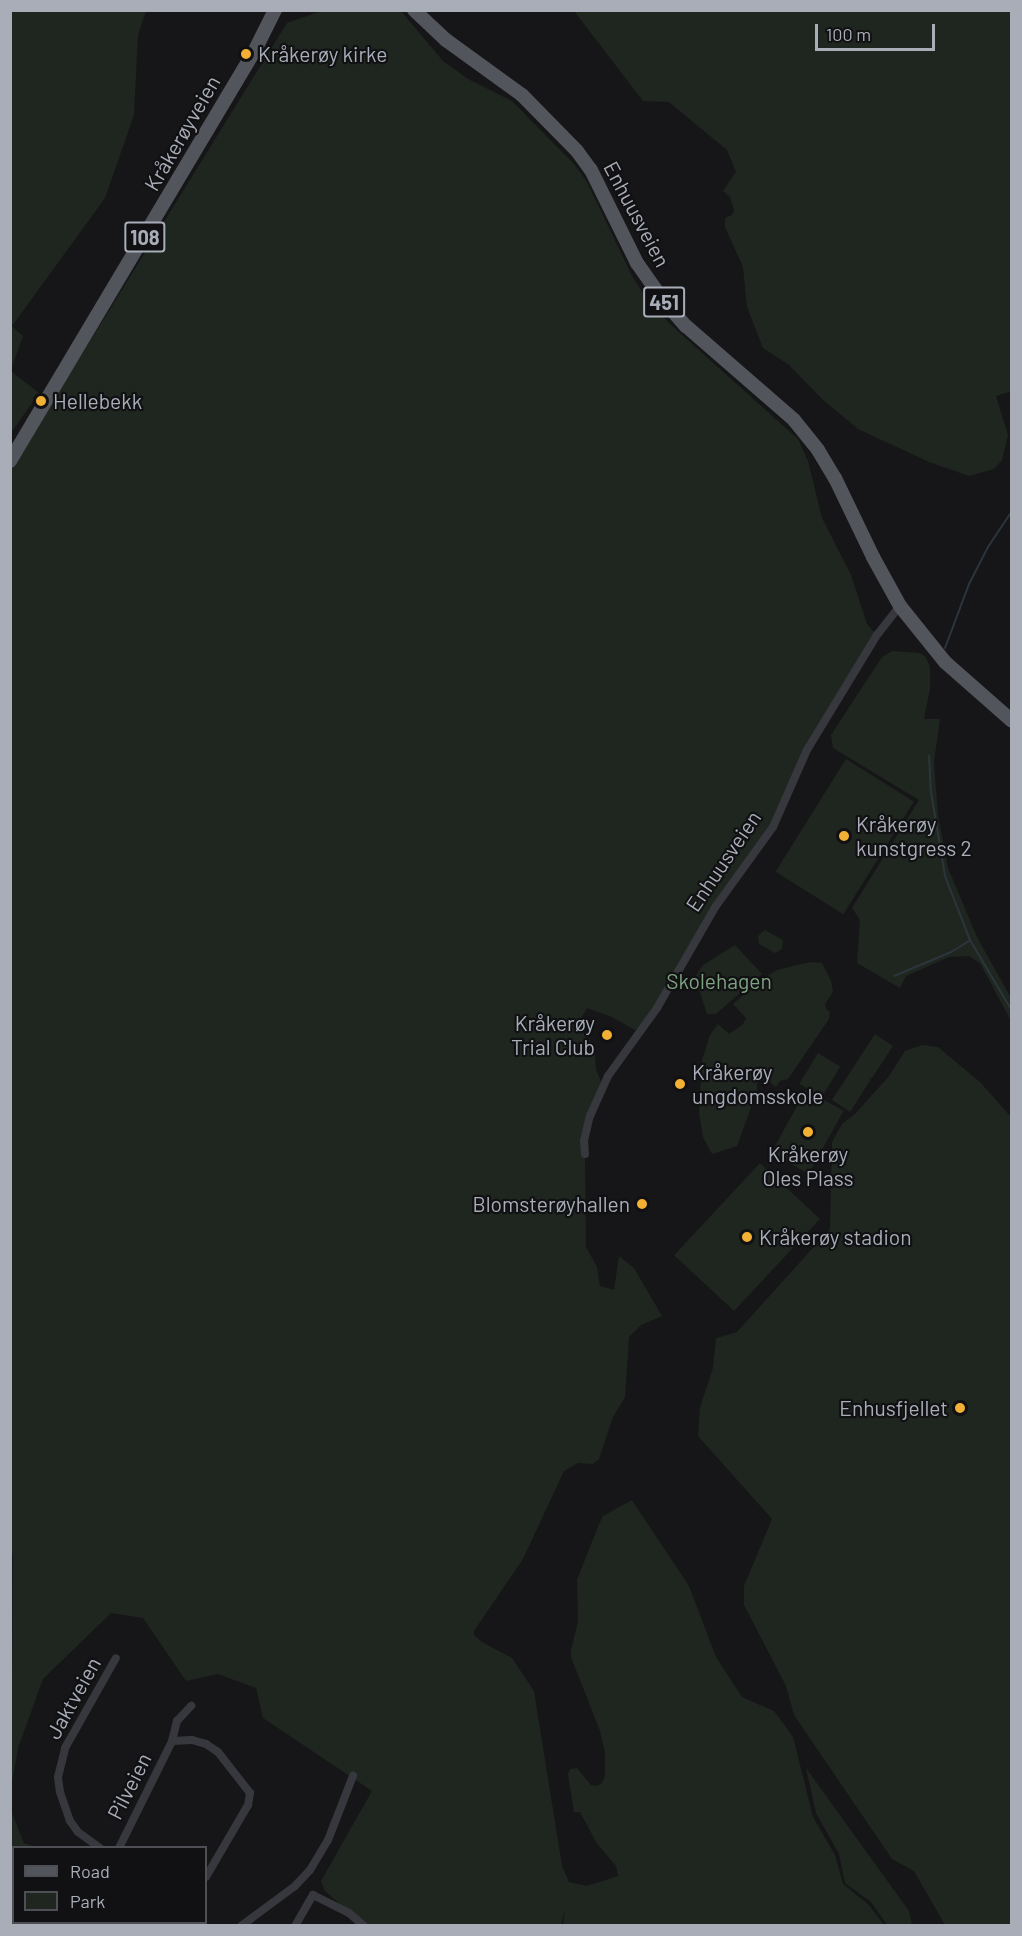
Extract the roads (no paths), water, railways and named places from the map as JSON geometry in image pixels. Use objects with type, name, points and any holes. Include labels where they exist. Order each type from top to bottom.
[{"type":"main road","name":"Kråkerøyveien","points":[[10,461],[248,62],[275,10]]},
{"type":"main road","name":"Enhuusveien","points":[[414,10],[446,40],[529,100],[578,152],[591,170],[638,263],[663,300],[687,326],[794,420],[818,450],[900,606],[945,662],[1011,721]]},
{"type":"street","name":"Enhuusveien","points":[[585,1154],[584,1141],[591,1116],[608,1076],[657,1008],[716,906],[772,827],[807,750],[877,635],[900,606]]},
{"type":"street","name":"Jaktveien","points":[[97,1846],[78,1832],[70,1821],[57,1778],[65,1748],[116,1658]]},
{"type":"street","name":"Pilveien","points":[[120,1846],[172,1742],[177,1721],[190,1706]]},
{"type":"street","name":"Pilveien","points":[[172,1742],[192,1740],[206,1744],[218,1752],[250,1793],[248,1805],[207,1875]]},
{"type":"street","points":[[241,1926],[295,1886],[310,1870],[328,1840],[353,1776]]},
{"type":"street","points":[[295,1926],[314,1895],[349,1913],[364,1926]]},
{"type":"waterway","points":[[945,648],[969,584],[988,547],[1012,511]]},
{"type":"waterway","points":[[929,756],[931,792],[945,876],[970,940],[1012,1011]]},
{"type":"waterway","points":[[894,976],[951,952],[969,941]]},
{"type":"place","name":"Kråkerøy kirke","points":[[246,54]]},
{"type":"place","name":"Hellebekk","points":[[41,401]]},
{"type":"place","name":"Kråkerøy kunstgress 2","points":[[844,836]]},
{"type":"place","name":"Kråkerøy Trial Club","points":[[607,1035]]},
{"type":"place","name":"Kråkerøy ungdomsskole","points":[[680,1084]]},
{"type":"place","name":"Kråkerøy Oles Plass","points":[[808,1132]]},
{"type":"place","name":"Blomsterøyhallen","points":[[642,1204]]},
{"type":"place","name":"Kråkerøy stadion","points":[[747,1237]]},
{"type":"place","name":"Enhusfjellet","points":[[960,1408]]},
{"type":"park label","name":"Skolehagen","points":[[719,981]]}]
